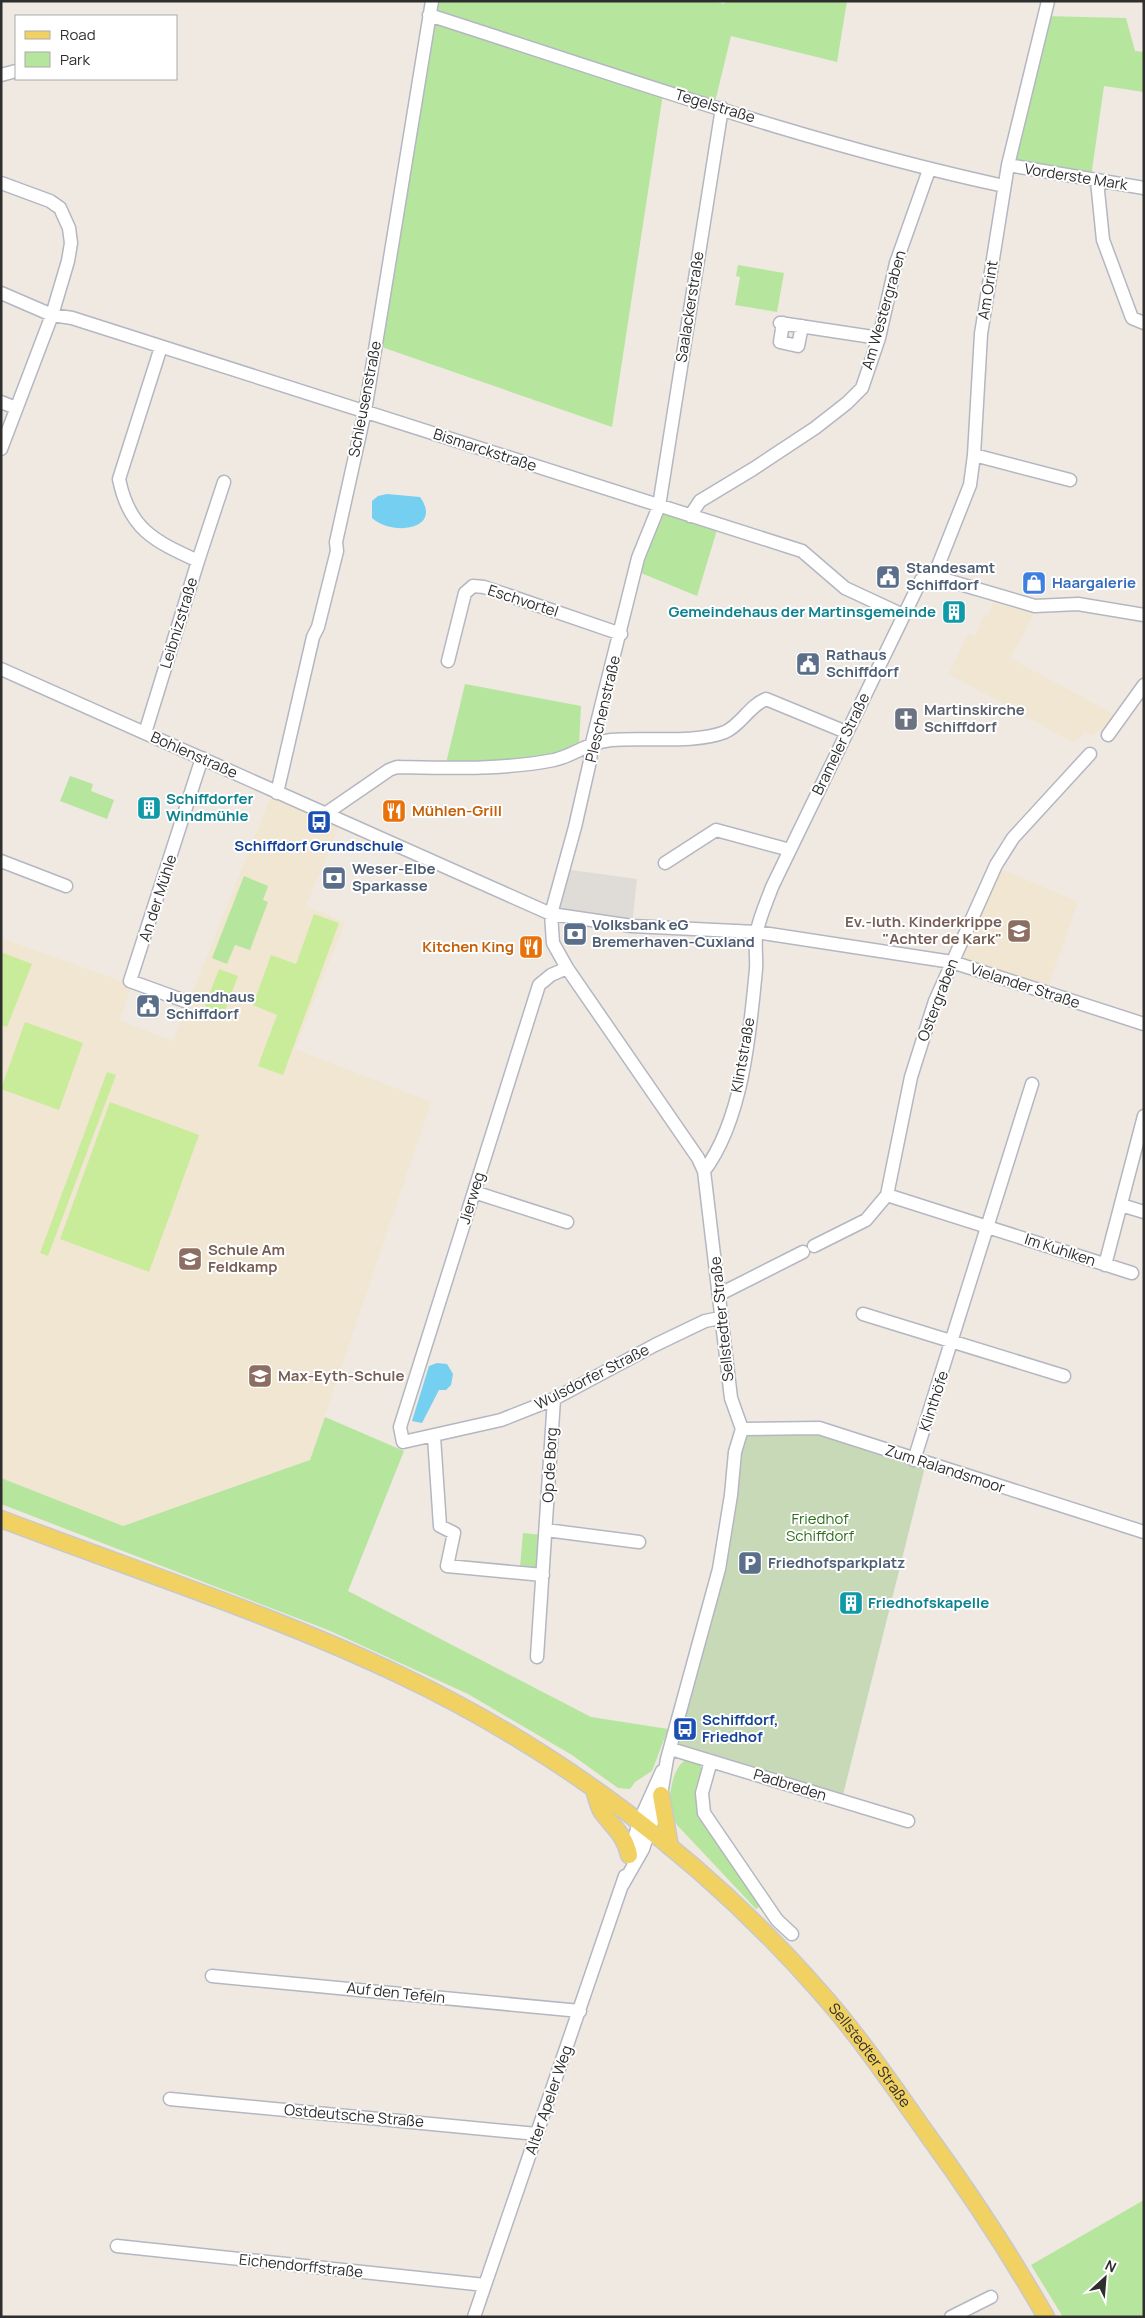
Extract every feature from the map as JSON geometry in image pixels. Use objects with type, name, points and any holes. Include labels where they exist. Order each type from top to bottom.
[{"type":"main road","name":"Sellstedter Straße","points":[[1,1519],[261,1617],[398,1674],[508,1733],[594,1789],[644,1826],[722,1893],[773,1943],[820,1992],[863,2044],[975,2201],[1046,2317]]},
{"type":"main road","points":[[594,1789],[602,1811],[626,1843],[629,1855]]},
{"type":"main road","points":[[661,1795],[670,1847]]},
{"type":"street","name":"Schleusenstraße","points":[[277,792],[314,637],[337,551],[336,542],[365,411],[432,1]]},
{"type":"street","name":"Am Orint","points":[[934,576],[970,485],[974,455],[981,334],[1004,186],[1048,1]]},
{"type":"street","name":"Tegelstraße","points":[[430,15],[722,108],[929,170],[1004,186]]},
{"type":"street","points":[[1,75],[15,71]]},
{"type":"street","name":"Saalackerstraße","points":[[659,506],[722,108]]},
{"type":"street","name":"Vorderste Mark","points":[[1008,165],[1144,188]]},
{"type":"street","name":"Am Westergraben","points":[[690,516],[700,501],[815,428],[847,403],[862,388],[879,338],[896,263],[929,170]]},
{"type":"street","points":[[1097,181],[1103,240],[1132,318],[1144,323]]},
{"type":"street","points":[[1,183],[50,200],[65,216],[69,228],[70,252],[52,315],[1,448]]},
{"type":"street","name":"Bismarckstraße","points":[[1,294],[52,315],[72,318],[802,551],[845,588],[903,615]]},
{"type":"street","points":[[802,326],[798,346],[780,342],[782,323],[802,326],[879,338]]},
{"type":"street","name":"Leibnizstraße","points":[[145,733],[198,561],[166,546],[137,523],[124,502],[119,479],[160,347]]},
{"type":"street","points":[[1,402],[16,408]]},
{"type":"street","points":[[974,455],[1070,480]]},
{"type":"street","points":[[198,561],[224,482]]},
{"type":"street","name":"Pleschenstraße","points":[[551,914],[575,827],[592,743],[621,634],[638,558],[659,506]]},
{"type":"street","name":"Brameler Straße","points":[[756,932],[772,887],[903,615],[921,580],[929,575],[934,576]]},
{"type":"street","points":[[934,576],[1008,600],[1035,606],[1078,604],[1144,615]]},
{"type":"street","name":"Eschvortel","points":[[448,661],[465,593],[474,586],[484,587],[621,634]]},
{"type":"street","name":"Bohlenstraße","points":[[1,669],[551,914]]},
{"type":"street","points":[[1108,735],[1144,685]]},
{"type":"street","points":[[325,814],[389,770],[398,767],[497,767],[555,760],[592,743],[626,739],[707,737],[726,732],[756,703],[766,699],[846,732]]},
{"type":"street","name":"Ostergraben","points":[[720,1294],[866,1220],[886,1195],[911,1077],[934,1001],[996,865],[1013,838],[1090,754]]},
{"type":"street","name":"An der Mühle","points":[[185,1001],[130,981],[202,758]]},
{"type":"street","points":[[665,863],[716,830],[790,850]]},
{"type":"street","points":[[1,861],[66,886]]},
{"type":"street","points":[[551,914],[632,926],[756,932]]},
{"type":"street","name":"Sellstedter Straße","points":[[551,914],[553,943],[567,968],[698,1158],[704,1171],[731,1398],[742,1429]]},
{"type":"street","name":"Vielander Straße","points":[[756,932],[952,962],[1144,1024]]},
{"type":"street","name":"Klintstraße","points":[[704,1171],[716,1155],[738,1088],[746,1054],[753,997],[756,932]]},
{"type":"street","name":"Jierweg","points":[[403,1442],[400,1427],[539,985],[551,975],[567,968]]},
{"type":"street","points":[[988,1227],[1032,1084]]},
{"type":"street","points":[[1105,1264],[1144,1116]]},
{"type":"street","points":[[474,1192],[567,1222]]},
{"type":"street","name":"Im Kuhlken","points":[[886,1195],[1132,1273]]},
{"type":"street","points":[[1121,1205],[1144,1212]]},
{"type":"street","name":"Klinthöfe","points":[[914,1460],[988,1227]]},
{"type":"street","points":[[863,1314],[1064,1376]]},
{"type":"street","name":"Wulsdorfer Straße","points":[[403,1442],[501,1420],[554,1399],[705,1321],[720,1318]]},
{"type":"street","name":"Op de Borg","points":[[537,1658],[554,1399]]},
{"type":"street","name":"Zum Ralandsmoor","points":[[742,1429],[820,1428],[914,1460],[1144,1532]]},
{"type":"street","points":[[644,1826],[669,1754],[719,1569],[732,1495],[735,1452],[742,1429]]},
{"type":"street","points":[[434,1436],[440,1526],[454,1533],[447,1566],[543,1575]]},
{"type":"street","points":[[546,1530],[639,1542]]},
{"type":"street","points":[[644,1826],[661,1795],[669,1754]]},
{"type":"street","name":"Padbreden","points":[[669,1754],[711,1761],[908,1821]]},
{"type":"street","points":[[711,1761],[702,1793],[704,1813],[777,1920],[792,1934]]},
{"type":"street","name":"Alter Apeler Weg","points":[[623,1884],[629,1855],[644,1826]]},
{"type":"street","name":"Alter Apeler Weg","points":[[474,2317],[644,1826]]},
{"type":"street","name":"Auf den Tefeln","points":[[212,1976],[580,2011]]},
{"type":"street","name":"Ostdeutsche Straße","points":[[170,2098],[537,2134]]},
{"type":"street","name":"Eichendorffstraße","points":[[117,2246],[485,2285]]},
{"type":"street","points":[[952,2317],[990,2297]]},
{"type":"shaded area","points":[[993,602],[1035,613],[1010,658],[1117,716],[1092,736],[1085,732],[1074,743],[949,674],[968,633],[975,636],[982,619],[990,613]]},
{"type":"shaded area","name":"Schule Am Feldkamp","points":[[271,796],[339,826],[306,906],[345,922],[295,1049],[431,1102],[310,1460],[122,1526],[1,1478],[1,938],[132,985],[119,1020],[173,1041]]},
{"type":"shaded area","name":"Ev.-luth. Kinderkrippe \"Achter de Kark\"","points":[[999,868],[1078,902],[1047,990],[958,960]]},
{"type":"shaded area","points":[[564,869],[637,879],[632,926],[551,914]]},
{"type":"green space","points":[[426,1],[714,1],[724,4],[725,1],[847,1],[837,62],[731,36],[715,102],[664,87],[612,427],[370,343]]},
{"type":"green space","points":[[1042,16],[1126,18],[1135,51],[1144,52],[1144,92],[1104,86],[1091,177],[1007,164]]},
{"type":"green space","points":[[738,265],[784,273],[777,312],[735,305],[740,277],[736,276]]},
{"type":"green space","points":[[660,513],[717,530],[697,596],[641,573]]},
{"type":"green space","points":[[465,684],[581,706],[579,745],[563,751],[530,758],[497,762],[446,763]]},
{"type":"green space","points":[[70,776],[93,784],[91,791],[114,800],[107,819],[60,801]]},
{"type":"green space","points":[[244,876],[268,886],[263,900],[268,902],[250,950],[235,945],[227,964],[212,958]]},
{"type":"green space","points":[[314,914],[339,923],[283,1075],[258,1066],[277,1015],[253,1005],[271,955],[296,964]]},
{"type":"green space","points":[[1,952],[32,964],[7,1027],[1,1025]]},
{"type":"green space","points":[[219,969],[238,976],[224,1013],[205,1006]]},
{"type":"green space","points":[[25,1022],[83,1043],[59,1110],[1,1089]]},
{"type":"green space","points":[[107,1072],[116,1075],[48,1256],[40,1253]]},
{"type":"green space","points":[[110,1102],[199,1135],[149,1272],[60,1239]]},
{"type":"green space","points":[[325,1417],[404,1451],[348,1591],[591,1717],[668,1729],[652,1771],[635,1782],[630,1789],[618,1788],[572,1755],[468,1694],[328,1630],[1,1504],[1,1478],[123,1526],[310,1460]]},
{"type":"green space","name":"Friedhof Schiffdorf","points":[[807,1431],[925,1467],[843,1795],[677,1749],[728,1553],[741,1449],[748,1435]]},
{"type":"green space","points":[[523,1533],[542,1535],[539,1569],[520,1567]]},
{"type":"green space","points":[[686,1760],[700,1763],[702,1769],[695,1790],[700,1814],[761,1906],[756,1909],[677,1825],[672,1816],[670,1809],[671,1787],[678,1768]]},
{"type":"green space","points":[[1144,2200],[1144,2317],[1063,2317],[1031,2265]]},
{"type":"water","points":[[387,494],[420,497],[425,508],[425,516],[421,523],[413,527],[392,527],[381,524],[372,518],[372,501],[378,496]]},
{"type":"water","points":[[437,1363],[447,1364],[453,1374],[451,1385],[446,1390],[439,1390],[422,1423],[412,1421],[429,1366]]},
{"type":"place","name":"Standesamt Schiffdorf","points":[[888,577]]},
{"type":"place","name":"Haargalerie","points":[[1034,583]]},
{"type":"place","name":"Gemeindehaus der Martinsgemeinde","points":[[954,612]]},
{"type":"place","name":"Rathaus Schiffdorf","points":[[808,664]]},
{"type":"place","name":"Martinskirche Schiffdorf","points":[[906,719]]},
{"type":"place","name":"Schiffdorfer Windmühle","points":[[149,808]]},
{"type":"place","name":"Mühlen-Grill","points":[[394,811]]},
{"type":"place","name":"Schiffdorf Grundschule","points":[[319,822]]},
{"type":"place","name":"Weser-Elbe Sparkasse","points":[[334,878]]},
{"type":"place","name":"Ev.-luth. Kinderkrippe \"Achter de Kark\"","points":[[1019,931]]},
{"type":"place","name":"Volksbank eG Bremerhaven-Cuxland","points":[[575,934]]},
{"type":"place","name":"Kitchen King","points":[[531,947]]},
{"type":"place","name":"Jugendhaus Schiffdorf","points":[[148,1006]]},
{"type":"place","name":"Schule Am Feldkamp","points":[[190,1259]]},
{"type":"place","name":"Max-Eyth-Schule","points":[[260,1376]]},
{"type":"place","name":"Friedhofsparkplatz","points":[[750,1563]]},
{"type":"place","name":"Friedhofskapelle","points":[[851,1603]]},
{"type":"place","name":"Schiffdorf, Friedhof","points":[[685,1729]]}]
